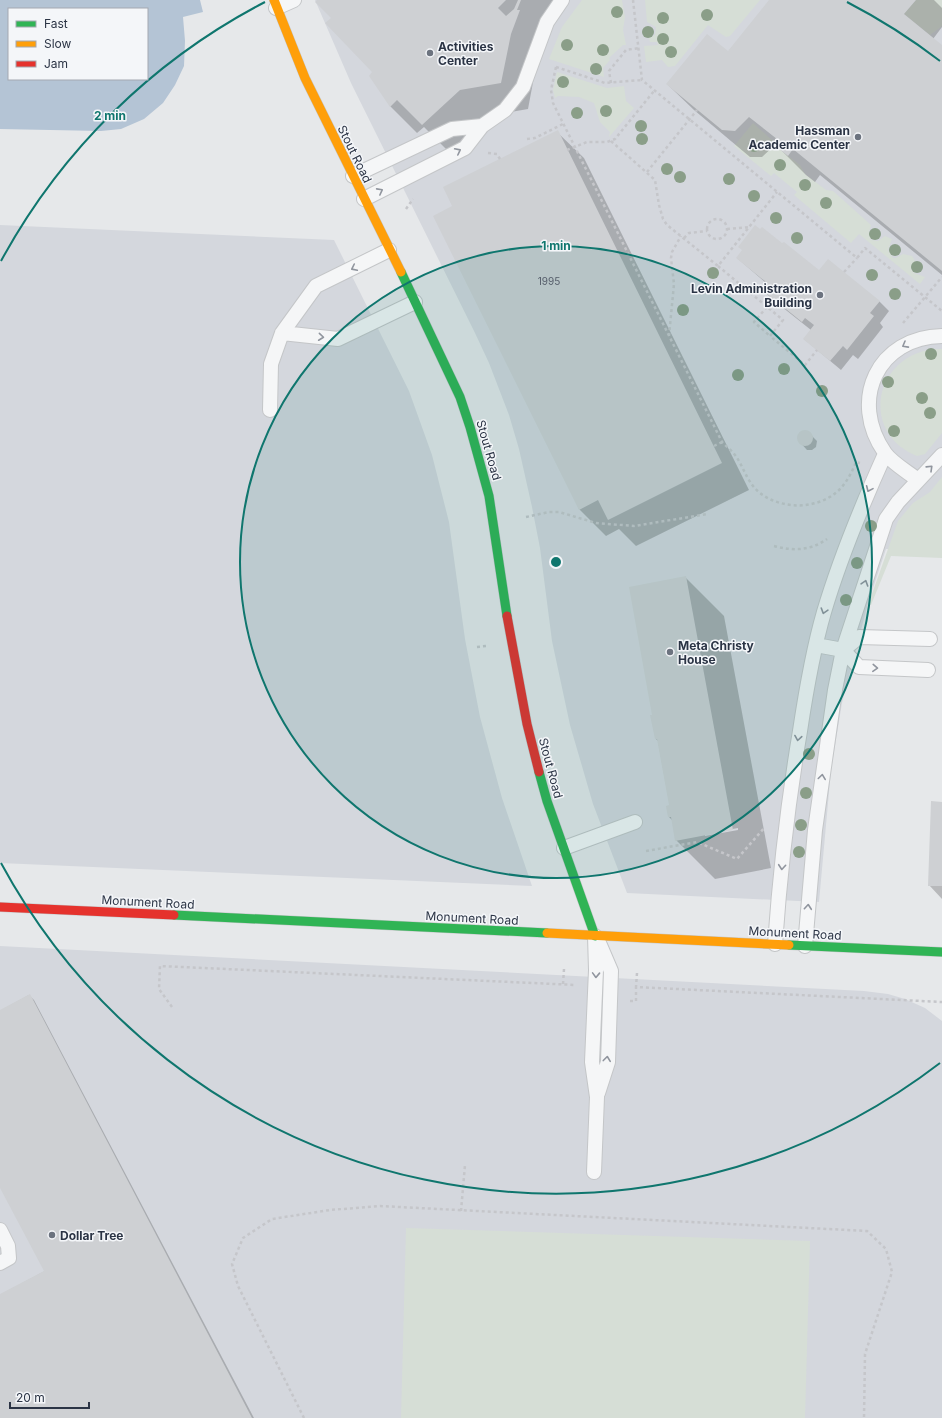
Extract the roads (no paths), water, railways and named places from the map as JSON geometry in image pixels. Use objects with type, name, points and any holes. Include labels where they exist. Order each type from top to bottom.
[{"type":"street","name":"Stout Road","points":[[275,4],[305,78],[460,397],[482,465],[496,531],[510,634],[523,704],[547,801],[596,936]]},
{"type":"street","name":"Monument Road","points":[[0,907],[942,952]]},
{"type":"lane","points":[[275,4],[294,0]]},
{"type":"lane","points":[[364,199],[465,148],[482,126],[505,110],[523,87],[547,22],[562,0]]},
{"type":"lane","points":[[353,176],[452,129],[482,126]]},
{"type":"lane","points":[[270,410],[271,364],[282,333],[316,286],[389,250]]},
{"type":"lane","points":[[282,333],[338,338],[415,302]]},
{"type":"lane","points":[[918,480],[885,454],[875,434],[870,416],[869,397],[874,377],[883,361],[896,350],[913,340],[942,336]]},
{"type":"lane","points":[[775,944],[790,786],[804,700],[816,645],[824,612],[861,507],[885,454]]},
{"type":"lane","points":[[805,946],[814,838],[821,782],[835,690],[843,650],[886,519],[898,502],[942,455]]},
{"type":"lane","points":[[843,650],[859,637],[930,640]]},
{"type":"lane","points":[[816,645],[843,650],[859,667],[928,670]]},
{"type":"lane","points":[[564,848],[635,822]]},
{"type":"lane","points":[[594,1172],[597,1097],[608,1062],[610,971],[596,936]]},
{"type":"lane","points":[[0,1230],[8,1246],[9,1258],[0,1263]]},
{"type":"water","points":[[0,0],[200,0],[203,12],[183,17],[185,41],[184,66],[175,85],[163,103],[144,119],[121,129],[101,131],[0,129]]},
{"type":"place","name":"Activities Center","points":[[430,53]]},
{"type":"place","name":"Hassman Academic Center","points":[[858,137]]},
{"type":"place","name":"Levin Administration Building","points":[[820,295]]},
{"type":"place","name":"Meta Christy House","points":[[670,652]]},
{"type":"place","name":"Dollar Tree","points":[[52,1235]]}]
